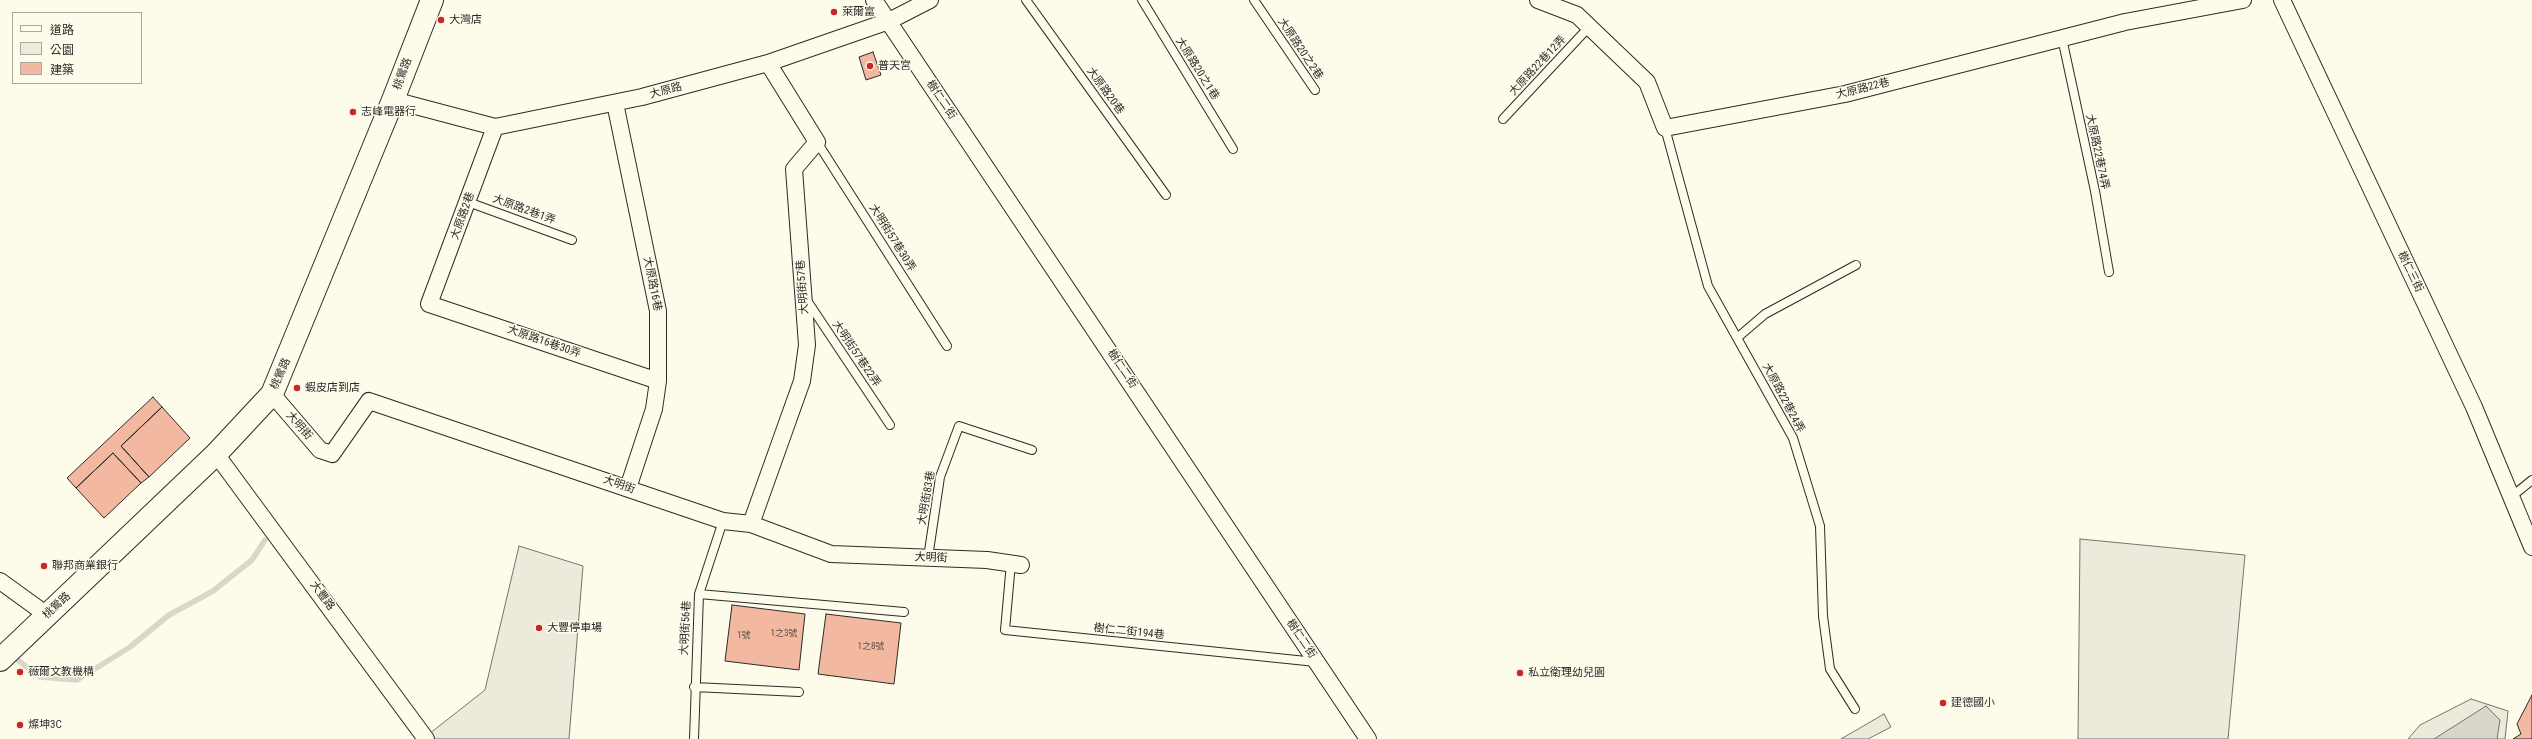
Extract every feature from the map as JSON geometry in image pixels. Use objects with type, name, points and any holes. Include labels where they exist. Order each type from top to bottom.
[{"type":"main road","name":"桃鶯路","points":[[5,655],[216,454],[272,394],[393,100],[432,0]]},
{"type":"street","name":"樹仁二街","points":[[874,0],[1368,739]]},
{"type":"street","name":"大原路","points":[[393,100],[494,128],[614,103],[768,63],[888,21],[930,0]]},
{"type":"street","points":[[1538,0],[1577,15],[1647,82],[1665,128]]},
{"type":"street","name":"大原路22巷","points":[[1665,128],[1845,94],[2125,22],[2243,0]]},
{"type":"street","name":"樹仁三街","points":[[2282,0],[2474,408],[2532,547]]},
{"type":"street","points":[[768,63],[817,142]]},
{"type":"street","name":"大原路16巷","points":[[614,103],[658,311],[658,381],[654,409],[628,488]]},
{"type":"street","name":"大原路2巷","points":[[429,304],[468,202],[494,128]]},
{"type":"street","name":"大明街57巷","points":[[752,524],[802,381],[807,345],[794,169],[817,142]]},
{"type":"street","name":"大原路16巷30弄","points":[[429,304],[658,381]]},
{"type":"street","name":"大明街","points":[[272,394],[320,450],[332,454],[369,401],[628,488],[723,522],[752,524],[831,554],[928,558],[1016,564]]},
{"type":"street","name":"大豐路","points":[[216,454],[426,739]]},
{"type":"street","points":[[0,581],[46,615]]},
{"type":"lane","name":"大原路20巷","points":[[1026,0],[1166,195]]},
{"type":"lane","name":"大原路20之1巷","points":[[1142,0],[1234,149]]},
{"type":"lane","name":"大原路20之2巷","points":[[1254,0],[1315,90]]},
{"type":"lane","name":"大原路22巷12弄","points":[[1503,119],[1589,27]]},
{"type":"lane","name":"大原路22巷74弄","points":[[2062,38],[2095,191],[2109,272]]},
{"type":"lane","name":"大原路22巷24弄","points":[[1665,128],[1708,286],[1793,438],[1820,526],[1823,616],[1830,669],[1855,709]]},
{"type":"lane","name":"大明街57巷30弄","points":[[817,142],[947,346]]},
{"type":"lane","name":"大原路2巷1弄","points":[[468,202],[572,240]]},
{"type":"lane","points":[[1737,338],[1765,314],[1856,266]]},
{"type":"lane","name":"大明街57巷22弄","points":[[803,295],[890,425]]},
{"type":"lane","name":"大明街83巷","points":[[928,558],[940,477],[959,426],[1032,450]]},
{"type":"lane","points":[[2511,497],[2532,480]]},
{"type":"lane","name":"大明街56巷","points":[[694,739],[694,687],[699,594],[723,522]]},
{"type":"lane","name":"樹仁二街194巷","points":[[1016,564],[1005,630],[1317,662]]},
{"type":"lane","points":[[699,594],[904,612]]},
{"type":"lane","points":[[694,687],[799,692]]},
{"type":"green space","points":[[2080,539],[2245,555],[2228,739],[2078,739]]},
{"type":"green space","points":[[2471,699],[2508,711],[2505,739],[2408,739],[2420,725]]},
{"type":"green space","points":[[1884,714],[1891,727],[1868,739],[1841,739]]},
{"type":"shaded area","name":"大豐停車場","points":[[519,546],[583,566],[569,739],[433,739],[429,734],[485,690]]},
{"type":"shaded area","points":[[2486,706],[2500,720],[2497,739],[2434,739]]},
{"type":"building","name":"普天宮","points":[[873,52],[881,75],[866,80],[859,57]]},
{"type":"building","points":[[153,397],[162,407],[121,446],[149,477],[141,483],[113,453],[76,488],[67,478]]},
{"type":"building","points":[[162,407],[190,438],[149,477],[121,446]]},
{"type":"building","points":[[113,453],[141,483],[104,518],[76,488]]},
{"type":"building","points":[[732,605],[805,614],[799,670],[725,661]]},
{"type":"building","points":[[826,614],[901,623],[894,684],[818,674]]},
{"type":"building","points":[[2532,695],[2532,739],[2513,739],[2521,734],[2517,724]]},
{"type":"waterway","points":[[11,655],[40,677],[77,680],[130,647],[169,615],[213,591],[252,560],[265,540]]},
{"type":"place","name":"萊爾富","points":[[834,12]]},
{"type":"place","name":"大灣店","points":[[441,20]]},
{"type":"place","name":"普天宮","points":[[870,66]]},
{"type":"place","name":"志峰電器行","points":[[353,112]]},
{"type":"place","name":"蝦皮店到店","points":[[297,388]]},
{"type":"place","name":"聯邦商業銀行","points":[[44,566]]},
{"type":"place","name":"大豐停車場","points":[[539,628]]},
{"type":"place","name":"薇爾文教機構","points":[[20,672]]},
{"type":"place","name":"私立衛理幼兒園","points":[[1520,673]]},
{"type":"place","name":"建德國小","points":[[1943,703]]},
{"type":"place","name":"燦坤3C","points":[[20,725]]}]
